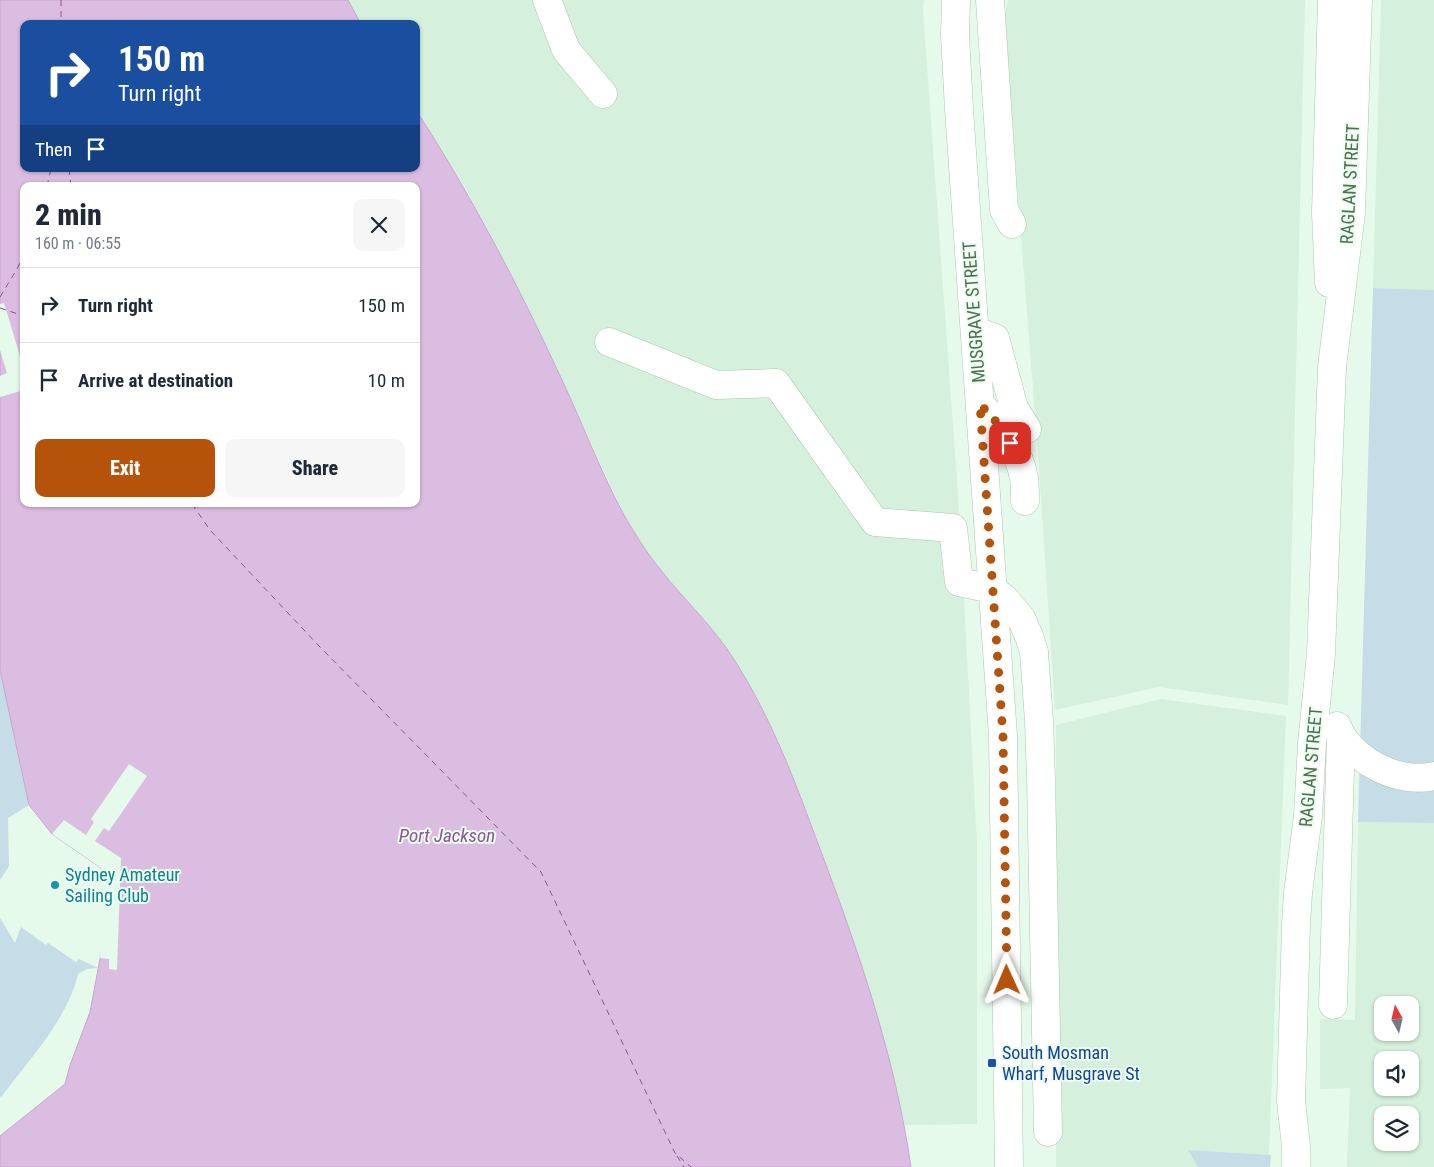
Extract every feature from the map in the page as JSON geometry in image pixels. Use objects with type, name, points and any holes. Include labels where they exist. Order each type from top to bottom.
[{"type":"street","points":[[547,0],[566,50],[603,94]]},
{"type":"street","name":"MUSGRAVE STREET","points":[[956,0],[955,35],[959,109],[1003,736],[1008,1166]]},
{"type":"street","points":[[990,0],[1004,210],[1012,224]]},
{"type":"street","name":"RAGLAN STREET","points":[[1296,1167],[1296,1146],[1291,1101],[1296,925],[1299,884],[1308,816],[1312,744],[1321,654],[1332,367],[1326,213],[1332,0]]},
{"type":"street","name":"RAGLAN STREET","points":[[1332,367],[1350,213],[1358,0]]},
{"type":"street","points":[[975,331],[995,338],[1014,408],[1027,429]]},
{"type":"street","points":[[609,342],[716,385],[776,383],[875,522],[953,528],[959,582],[992,589],[1005,599],[1021,618],[1034,652],[1039,721],[1048,1132]]},
{"type":"street","points":[[980,404],[1001,427],[1018,459],[1024,478],[1025,501]]},
{"type":"street","points":[[1321,654],[1335,721],[1341,736],[1354,750],[1381,768],[1398,775],[1413,778],[1434,776]]},
{"type":"street","points":[[1333,1005],[1341,736]]},
{"type":"shaded area","points":[[335,0],[924,0],[923,10],[960,523],[977,844],[977,1124],[905,1125],[881,1028],[855,944],[810,820],[776,737],[756,696],[717,635],[642,546],[624,514],[560,376],[491,235],[466,189],[420,116],[420,20],[351,20]]},
{"type":"shaded area","points":[[1008,0],[1305,0],[1288,705],[1159,687],[1055,710],[1038,453],[1004,18]]},
{"type":"shaded area","points":[[1381,0],[1434,0],[1434,290],[1373,288]]},
{"type":"shaded area","points":[[1373,288],[1434,290],[1434,823],[1358,822]]},
{"type":"shaded area","points":[[0,656],[29,805],[8,818],[9,866],[0,880]]},
{"type":"shaded area","points":[[1161,699],[1286,716],[1269,1155],[1189,1150],[1198,1167],[1056,1167],[1056,725]]},
{"type":"shaded area","points":[[1358,822],[1434,823],[1434,1167],[1347,1167],[1350,1088],[1320,1089],[1320,1019],[1355,1020]]},
{"type":"shaded area","points":[[0,918],[15,943],[21,927],[46,945],[48,943],[76,962],[79,959],[98,968],[87,969],[78,974],[66,1007],[57,1022],[0,1097]]},
{"type":"shaded area","points":[[1188,1150],[1271,1155],[1270,1167],[1198,1167]]},
{"type":"water","name":"Port Jackson","points":[[0,0],[348,0],[359,20],[20,20],[20,172],[420,172],[420,116],[456,175],[512,276],[546,345],[624,515],[655,563],[727,649],[761,706],[772,729],[802,800],[862,966],[896,1085],[911,1167],[0,1167],[0,1136],[65,1084],[70,1065],[90,1012],[105,932],[104,882],[101,868],[52,834],[29,805],[0,670]]},
{"type":"pier","points":[[4,303],[20,356],[20,391],[0,397],[0,376],[7,373],[0,350],[0,304]]},
{"type":"pier","points":[[129,764],[147,776],[109,831],[104,828],[95,841],[121,858],[117,970],[109,969],[109,959],[100,958],[102,932],[101,868],[52,834],[64,820],[86,835],[94,822],[91,819]]},
{"type":"ferry route","points":[[61,0],[61,20]]},
{"type":"ferry route","points":[[48,182],[50,172]]},
{"type":"ferry route","points":[[69,172],[71,182]]},
{"type":"ferry route","points":[[0,297],[20,263]]},
{"type":"ferry route","points":[[0,308],[20,315]]},
{"type":"ferry route","points":[[194,507],[210,530],[319,646],[541,872],[675,1153],[691,1167]]},
{"type":"ferry route","points":[[677,1156],[684,1167]]},
{"type":"place","name":"Sydney Amateur Sailing Club","points":[[55,885]]},
{"type":"place","name":"South Mosman Wharf, Musgrave St","points":[[992,1063]]},
{"type":"route","points":[[1007,980],[1003,736],[980,404],[1001,427],[1010,443]]}]
